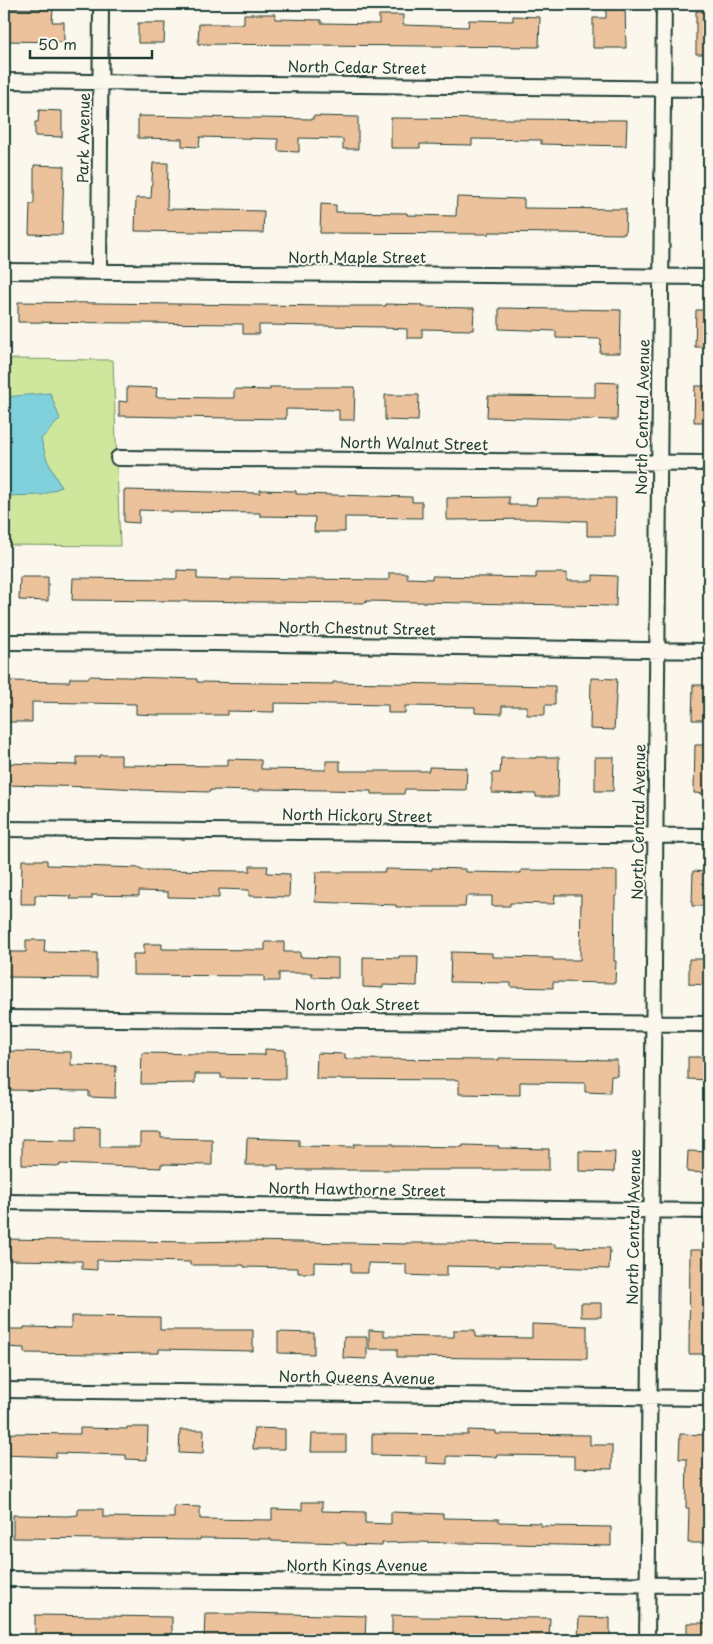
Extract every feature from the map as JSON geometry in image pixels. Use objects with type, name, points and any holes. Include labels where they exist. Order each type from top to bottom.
[{"type":"street","name":"Park Avenue","points":[[99,272],[101,4]]},
{"type":"street","name":"North Central Avenue","points":[[647,1640],[664,4]]},
{"type":"street","name":"North Cedar Street","points":[[4,81],[709,89]]},
{"type":"street","name":"North Maple Street","points":[[4,271],[709,277]]},
{"type":"street","name":"North Walnut Street","points":[[118,458],[709,463]]},
{"type":"street","name":"North Chestnut Street","points":[[4,642],[225,643],[709,651]]},
{"type":"street","name":"North Hickory Street","points":[[4,829],[709,836]]},
{"type":"street","name":"North Oak Street","points":[[4,1018],[709,1024]]},
{"type":"street","name":"North Hawthorne Street","points":[[4,1202],[709,1210]]},
{"type":"street","name":"North Queens Avenue","points":[[4,1390],[709,1398]]},
{"type":"street","name":"North Kings Avenue","points":[[4,1580],[709,1586]]},
{"type":"green space","points":[[4,359],[113,360],[120,546],[4,545]]},
{"type":"water","points":[[50,393],[60,419],[41,439],[47,460],[61,487],[42,495],[4,496],[4,397]]},
{"type":"building","points":[[606,4],[625,4],[626,48],[593,48],[593,18],[606,18]]},
{"type":"building","points":[[4,8],[53,9],[52,22],[64,22],[64,42],[4,41]]},
{"type":"building","points":[[696,11],[709,11],[709,54],[696,54]]},
{"type":"building","points":[[244,14],[275,14],[275,19],[321,20],[321,23],[379,24],[379,15],[403,15],[403,25],[468,27],[469,20],[513,21],[513,16],[540,17],[539,47],[198,44],[199,24],[244,24]]},
{"type":"building","points":[[138,23],[165,23],[164,43],[138,43]]},
{"type":"building","points":[[39,110],[62,111],[62,137],[35,136],[35,122],[38,122]]},
{"type":"building","points":[[138,116],[313,119],[313,116],[358,117],[358,149],[343,149],[343,139],[299,138],[299,152],[278,151],[278,139],[200,137],[199,147],[182,146],[182,139],[138,138]]},
{"type":"building","points":[[391,118],[627,120],[626,146],[541,144],[541,140],[472,139],[472,145],[420,144],[420,148],[391,148]]},
{"type":"building","points":[[153,163],[168,163],[167,209],[264,211],[263,233],[135,231],[136,198],[151,198]]},
{"type":"building","points":[[34,165],[64,166],[62,235],[29,234],[30,204],[34,204]]},
{"type":"building","points":[[457,197],[524,199],[524,208],[626,209],[625,234],[489,232],[489,234],[320,233],[321,204],[336,205],[336,212],[456,216]]},
{"type":"building","points":[[18,302],[334,306],[386,306],[386,304],[474,308],[473,330],[422,329],[422,338],[407,338],[407,329],[385,327],[259,325],[259,334],[243,334],[243,324],[18,322]]},
{"type":"building","points":[[499,308],[621,310],[620,353],[600,353],[601,339],[556,338],[556,331],[499,329]]},
{"type":"building","points":[[696,310],[709,310],[709,347],[695,347]]},
{"type":"building","points":[[595,382],[618,383],[617,420],[487,417],[488,396],[595,397]]},
{"type":"building","points":[[695,386],[709,386],[709,422],[694,422]]},
{"type":"building","points":[[127,387],[157,388],[156,397],[234,398],[234,389],[270,390],[270,387],[355,387],[354,420],[339,420],[339,410],[286,409],[286,419],[119,416],[119,401],[127,402]]},
{"type":"building","points":[[385,395],[419,395],[418,421],[385,420]]},
{"type":"building","points":[[124,490],[260,493],[260,490],[296,491],[296,494],[412,497],[412,502],[422,502],[422,518],[345,517],[345,532],[314,532],[315,517],[260,516],[260,513],[139,510],[139,523],[124,522]]},
{"type":"building","points":[[509,497],[509,505],[536,505],[537,498],[616,498],[615,536],[587,536],[587,521],[536,519],[447,520],[447,498]]},
{"type":"building","points":[[177,570],[197,571],[197,579],[231,580],[231,578],[389,580],[389,573],[407,573],[407,578],[432,579],[432,576],[536,578],[536,573],[567,573],[567,581],[593,581],[593,575],[617,576],[616,606],[366,601],[366,603],[72,600],[73,578],[177,579]]},
{"type":"building","points":[[20,577],[48,577],[48,601],[19,600]]},
{"type":"building","points":[[89,676],[197,679],[197,682],[333,684],[333,682],[555,686],[555,705],[545,705],[545,715],[527,715],[527,706],[502,706],[502,714],[475,713],[475,707],[405,706],[405,713],[388,713],[388,705],[274,703],[274,712],[227,711],[227,715],[157,715],[136,714],[136,704],[32,702],[32,722],[7,722],[7,681],[69,682],[70,678],[89,678]]},
{"type":"building","points":[[591,678],[617,679],[614,730],[590,729]]},
{"type":"building","points":[[693,685],[709,685],[709,720],[692,720]]},
{"type":"building","points":[[695,745],[709,745],[709,794],[694,793]]},
{"type":"building","points":[[100,755],[121,755],[121,765],[228,766],[228,759],[261,760],[261,769],[326,770],[326,761],[340,761],[340,771],[429,771],[429,767],[467,768],[466,790],[405,789],[404,794],[371,794],[371,791],[260,789],[260,791],[210,790],[210,792],[4,785],[4,763],[77,765],[77,757],[100,757]]},
{"type":"building","points":[[559,757],[558,797],[536,797],[536,794],[492,793],[492,773],[500,773],[501,758]]},
{"type":"building","points":[[595,757],[614,757],[613,791],[595,791]]},
{"type":"building","points":[[22,860],[47,860],[47,865],[140,868],[140,870],[250,871],[250,866],[268,866],[267,873],[290,874],[289,897],[249,896],[249,890],[219,889],[219,898],[168,897],[168,892],[139,891],[139,896],[92,895],[92,899],[70,899],[71,896],[35,895],[35,904],[21,904]]},
{"type":"building","points":[[432,868],[466,869],[466,872],[521,873],[521,870],[617,871],[617,896],[615,896],[615,983],[553,982],[553,988],[511,987],[511,983],[450,982],[451,952],[492,953],[492,957],[580,960],[581,895],[555,895],[554,904],[510,903],[510,906],[492,906],[492,896],[466,896],[465,907],[396,907],[396,905],[315,902],[316,872],[385,872],[385,869],[432,870]]},
{"type":"building","points":[[693,871],[709,872],[709,906],[692,906]]},
{"type":"building","points":[[26,940],[45,940],[44,952],[97,953],[97,978],[4,977],[4,952],[26,952]]},
{"type":"building","points":[[265,942],[284,942],[284,952],[300,952],[300,957],[338,958],[338,978],[312,977],[312,973],[279,973],[279,981],[264,981],[264,976],[133,975],[133,954],[144,954],[144,944],[162,944],[162,949],[265,950]]},
{"type":"building","points":[[399,956],[418,956],[417,986],[383,985],[383,988],[363,987],[363,957],[399,958]]},
{"type":"building","points":[[689,959],[709,959],[709,985],[689,984]]},
{"type":"building","points":[[265,1049],[285,1050],[285,1079],[221,1078],[221,1074],[195,1074],[195,1083],[141,1084],[142,1053],[265,1055]]},
{"type":"building","points":[[4,1051],[71,1052],[71,1065],[116,1066],[115,1098],[89,1097],[89,1091],[4,1090]]},
{"type":"building","points":[[317,1053],[345,1054],[345,1059],[499,1060],[499,1058],[617,1060],[617,1076],[611,1076],[610,1093],[585,1092],[585,1083],[520,1082],[520,1095],[459,1094],[459,1080],[316,1079]]},
{"type":"building","points":[[688,1057],[709,1057],[709,1080],[688,1079]]},
{"type":"building","points":[[77,1126],[100,1127],[100,1147],[140,1147],[140,1133],[161,1133],[161,1138],[212,1139],[212,1165],[161,1164],[161,1168],[60,1164],[60,1166],[22,1165],[22,1139],[77,1140]]},
{"type":"building","points":[[247,1138],[299,1140],[299,1146],[354,1147],[354,1144],[394,1144],[394,1146],[463,1147],[463,1145],[549,1149],[549,1170],[278,1170],[278,1165],[246,1165]]},
{"type":"building","points":[[579,1151],[615,1152],[614,1172],[579,1171]]},
{"type":"building","points":[[688,1151],[709,1152],[709,1173],[687,1172]]},
{"type":"building","points":[[4,1239],[555,1244],[555,1247],[610,1248],[609,1269],[500,1265],[500,1267],[447,1266],[447,1276],[430,1276],[406,1275],[406,1264],[368,1263],[368,1273],[351,1273],[351,1263],[314,1262],[314,1273],[298,1273],[298,1268],[190,1265],[190,1262],[97,1260],[97,1270],[82,1269],[82,1261],[4,1260]]},
{"type":"building","points":[[690,1250],[709,1250],[709,1354],[689,1354]]},
{"type":"building","points":[[581,1303],[601,1303],[601,1317],[581,1317]]},
{"type":"building","points":[[71,1316],[160,1317],[160,1330],[253,1330],[253,1351],[159,1349],[159,1353],[24,1353],[24,1348],[4,1347],[4,1329],[24,1329],[24,1327],[71,1328]]},
{"type":"building","points":[[532,1324],[587,1326],[587,1359],[397,1357],[397,1349],[369,1349],[369,1330],[384,1331],[384,1336],[454,1337],[454,1330],[475,1330],[475,1337],[532,1338]]},
{"type":"building","points":[[278,1332],[314,1333],[314,1354],[278,1353]]},
{"type":"building","points":[[344,1337],[367,1337],[367,1359],[343,1358]]},
{"type":"building","points":[[127,1427],[148,1427],[147,1460],[126,1459],[126,1455],[56,1453],[56,1457],[4,1455],[4,1433],[80,1434],[80,1428],[127,1429]]},
{"type":"building","points":[[254,1428],[285,1429],[285,1449],[253,1449]]},
{"type":"building","points":[[180,1430],[204,1430],[203,1454],[179,1453]]},
{"type":"building","points":[[468,1430],[496,1431],[496,1434],[590,1435],[590,1445],[612,1445],[612,1469],[574,1468],[574,1456],[447,1456],[447,1464],[426,1463],[426,1456],[372,1455],[372,1434],[468,1435]]},
{"type":"building","points":[[312,1434],[346,1434],[346,1452],[311,1452]]},
{"type":"building","points":[[680,1434],[709,1435],[706,1522],[709,1522],[709,1543],[688,1543],[689,1508],[686,1508],[687,1459],[679,1459]]},
{"type":"building","points":[[302,1502],[322,1502],[322,1511],[365,1512],[365,1523],[391,1524],[391,1512],[443,1514],[443,1518],[499,1519],[499,1522],[541,1523],[541,1526],[611,1527],[611,1546],[413,1542],[382,1543],[382,1546],[271,1541],[271,1539],[13,1538],[13,1515],[67,1516],[78,1515],[78,1509],[103,1509],[103,1517],[174,1518],[174,1506],[200,1507],[200,1519],[272,1520],[272,1509],[302,1510]]},
{"type":"building","points":[[246,1613],[366,1616],[365,1640],[290,1639],[290,1636],[234,1635],[234,1640],[204,1640],[205,1614]]},
{"type":"building","points":[[35,1615],[172,1617],[172,1639],[35,1637]]},
{"type":"building","points":[[392,1615],[550,1618],[549,1640],[438,1640],[438,1638],[392,1637]]},
{"type":"building","points":[[579,1617],[610,1618],[610,1639],[578,1639]]},
{"type":"building","points":[[687,1623],[706,1623],[706,1640],[687,1640]]}]
